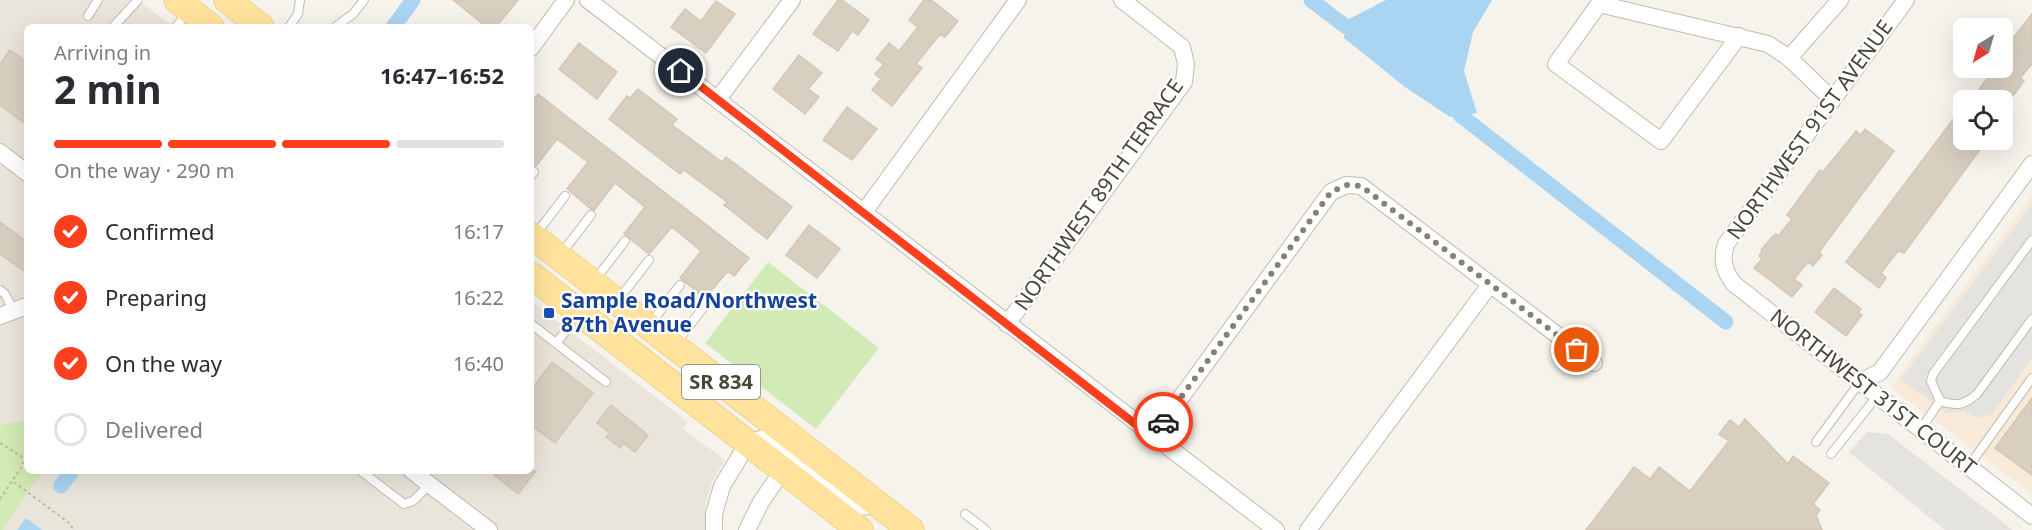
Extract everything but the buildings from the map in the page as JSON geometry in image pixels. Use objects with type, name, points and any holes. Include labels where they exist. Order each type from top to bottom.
[{"type":"main road","points":[[227,0],[257,24]]},
{"type":"main road","points":[[181,12],[205,24]]},
{"type":"main road","name":"SR 834","points":[[534,238],[911,530]]},
{"type":"main road","name":"SR 834","points":[[534,277],[860,530]]},
{"type":"street","points":[[534,44],[566,0]]},
{"type":"street","points":[[588,0],[1152,437],[1276,530]]},
{"type":"street","points":[[718,99],[792,0]]},
{"type":"street","points":[[864,212],[1018,0]]},
{"type":"street","name":"NORTHWEST 89TH TERRACE","points":[[1007,324],[1184,82],[1186,64],[1182,47],[1122,0]]},
{"type":"street","points":[[1789,58],[1840,0]]},
{"type":"street","name":"NORTHWEST 91ST AVENUE","points":[[1723,263],[1726,244],[1906,0]]},
{"type":"street","points":[[1739,36],[1661,141],[1556,64],[1599,4],[1739,36],[1768,44],[1789,58],[1833,100]]},
{"type":"street","points":[[0,152],[24,171]]},
{"type":"street","points":[[1860,382],[1880,372],[2032,164]]},
{"type":"street","points":[[1152,437],[1331,192],[1346,185],[1361,186],[1489,286],[1594,363]]},
{"type":"street","name":"NORTHWEST 31ST COURT","points":[[1723,263],[1734,284],[2032,516]]},
{"type":"street","points":[[1308,530],[1489,286]]},
{"type":"street","points":[[1878,395],[1880,372]]},
{"type":"street","points":[[714,530],[714,514],[722,486],[748,443],[763,438],[782,447],[859,507],[879,505]]},
{"type":"street","points":[[747,530],[761,502],[783,470]]},
{"type":"street","points":[[416,474],[489,530]]},
{"type":"lane","points":[[88,16],[98,0]]},
{"type":"lane","points":[[116,24],[138,0]]},
{"type":"lane","points":[[291,24],[298,14],[300,0]]},
{"type":"lane","points":[[339,24],[353,14],[364,0]]},
{"type":"lane","points":[[534,234],[566,196]]},
{"type":"lane","points":[[559,257],[591,215]]},
{"type":"lane","points":[[2032,240],[1934,374],[1931,381],[1940,401],[1955,406],[1965,404],[1977,394],[2032,319]]},
{"type":"lane","points":[[593,283],[625,241]]},
{"type":"lane","points":[[617,301],[649,260]]},
{"type":"lane","points":[[649,326],[680,285]]},
{"type":"lane","points":[[0,290],[5,294],[14,312]]},
{"type":"lane","points":[[674,346],[706,304]]},
{"type":"lane","points":[[556,343],[580,313]]},
{"type":"lane","points":[[534,326],[606,382]]},
{"type":"lane","points":[[1969,466],[2032,378]]},
{"type":"lane","points":[[1815,442],[1860,382]]},
{"type":"lane","points":[[1831,454],[1878,395]]},
{"type":"lane","points":[[1921,429],[1940,401]]},
{"type":"lane","points":[[365,474],[404,504],[413,501],[429,485]]},
{"type":"lane","points":[[965,514],[986,530]]},
{"type":"path","points":[[0,443],[21,456],[23,465],[14,482],[0,498]]},
{"type":"path","points":[[14,482],[69,523],[74,530]]},
{"type":"shaded area","points":[[0,0],[138,0],[170,24],[24,24],[24,421],[0,425]]},
{"type":"shaded area","points":[[2032,195],[2032,494],[1891,387]]},
{"type":"shaded area","points":[[2032,204],[2032,358],[1992,414],[1978,418],[1963,411],[1946,413],[1901,379]]},
{"type":"shaded area","points":[[534,303],[688,422],[683,429],[725,460],[712,482],[705,507],[706,530],[3,530],[41,474],[534,474]]},
{"type":"shaded area","points":[[1867,432],[1888,434],[2013,530],[1945,530],[1849,452]]},
{"type":"green space","points":[[768,262],[879,348],[816,429],[705,343]]},
{"type":"green space","points":[[24,421],[24,474],[41,474],[3,530],[0,530],[0,425]]},
{"type":"water","points":[[1386,0],[1492,0],[1473,32],[1464,71],[1477,113],[1450,117],[1405,87],[1344,38],[1345,21]]},
{"type":"water","points":[[26,518],[42,530],[17,530]]},
{"type":"waterway","points":[[395,24],[413,0]]},
{"type":"waterway","points":[[1311,0],[1345,26]]},
{"type":"waterway","points":[[1460,115],[1726,322]]},
{"type":"waterway","points":[[61,486],[70,474]]},
{"type":"way so far","points":[[1163,422],[1331,192],[1346,185],[1361,186],[1489,286],[1577,350]]},
{"type":"place","name":"Sample Road/Northwest 87th Avenue","points":[[549,313]]},
{"type":"route","points":[[681,71],[1152,437],[1163,422]]}]
